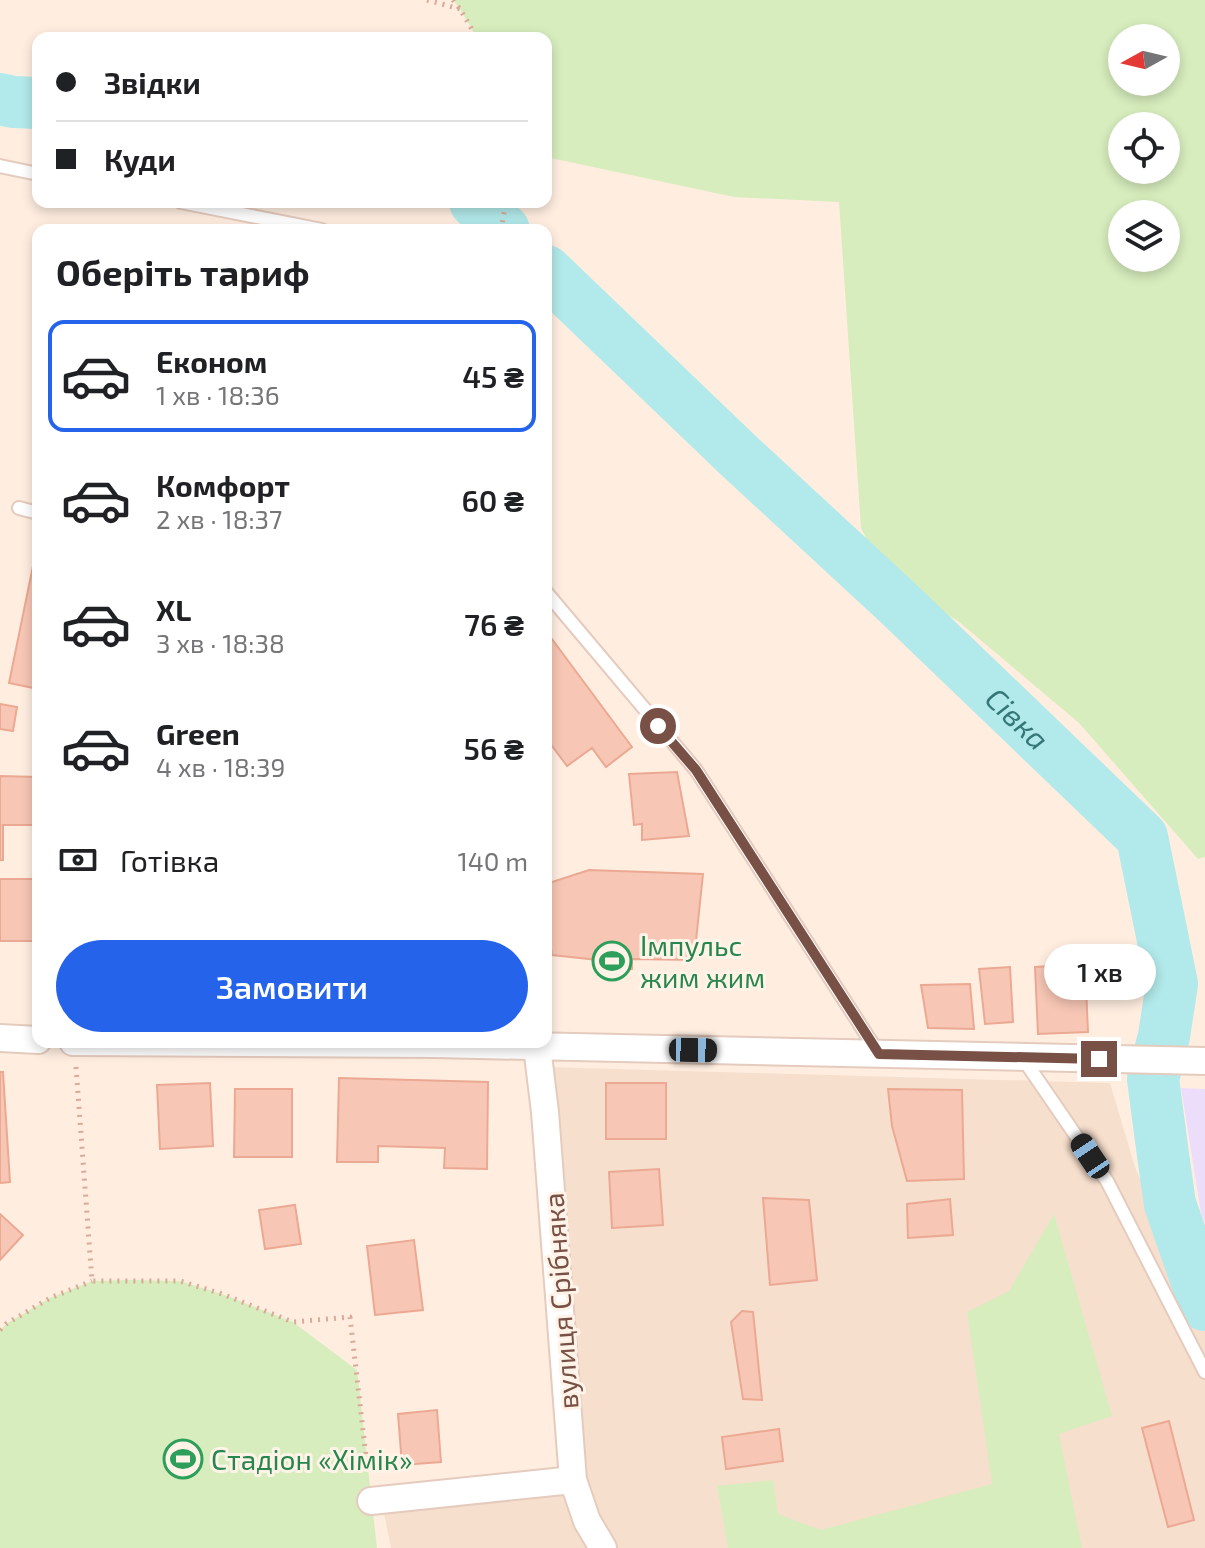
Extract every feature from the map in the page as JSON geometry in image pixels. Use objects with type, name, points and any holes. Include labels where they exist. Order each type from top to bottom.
[{"type":"street","points":[[0,1038],[32,1040]]},
{"type":"street","points":[[552,1047],[1205,1061]]},
{"type":"street","name":"вулиця Срібняка","points":[[537,1048],[545,1112],[573,1480],[587,1521],[603,1548]]},
{"type":"street","points":[[371,1501],[573,1480]]},
{"type":"lane","points":[[0,166],[32,173]]},
{"type":"lane","points":[[211,208],[292,224]]},
{"type":"lane","points":[[19,508],[32,511]]},
{"type":"lane","points":[[552,599],[696,770],[879,1054]]},
{"type":"lane","points":[[1022,1057],[1107,1181],[1205,1372]]},
{"type":"path","points":[[427,0],[460,9]]},
{"type":"path","points":[[453,0],[473,32]]},
{"type":"path","points":[[73,1048],[92,1281]]},
{"type":"path","points":[[0,1330],[50,1298],[92,1281],[180,1281],[293,1322],[350,1317],[371,1501]]},
{"type":"shaded area","points":[[547,1067],[1110,1083],[1135,1167],[1192,1301],[1205,1322],[1205,1548],[614,1548],[599,1522],[571,1422]]},
{"type":"shaded area","points":[[1181,1088],[1205,1089],[1205,1223],[1201,1213]]},
{"type":"shaded area","points":[[570,1492],[595,1548],[391,1548],[384,1513]]},
{"type":"green space","points":[[453,0],[1205,0],[1205,857],[1198,859],[1079,723],[958,621],[887,579],[861,528],[839,202],[734,197],[552,158],[552,32],[473,32]]},
{"type":"green space","points":[[1054,1214],[1112,1416],[1059,1434],[1082,1548],[728,1548],[717,1486],[773,1480],[778,1514],[821,1530],[992,1484],[967,1312],[1009,1291]]},
{"type":"green space","name":"Стадіон «Хімік»","points":[[92,1281],[180,1281],[293,1322],[357,1370],[377,1548],[0,1548],[0,1330],[50,1298]]},
{"type":"building","points":[[32,571],[32,688],[9,683]]},
{"type":"building","points":[[552,639],[632,747],[606,767],[592,748],[567,766],[552,746]]},
{"type":"building","points":[[0,704],[17,707],[13,731],[0,729]]},
{"type":"building","points":[[677,772],[689,836],[642,840],[642,824],[634,825],[629,774]]},
{"type":"building","points":[[0,776],[32,777],[32,825],[3,825],[3,860],[0,860]]},
{"type":"building","points":[[589,870],[703,874],[694,960],[632,959],[632,969],[604,975],[598,960],[552,955],[552,882]]},
{"type":"building","points":[[0,879],[32,879],[32,941],[0,941]]},
{"type":"building","points":[[1085,964],[1088,1032],[1038,1034],[1035,967]]},
{"type":"building","points":[[1010,967],[1013,1022],[985,1024],[979,969]]},
{"type":"building","points":[[970,984],[974,1029],[928,1028],[921,985]]},
{"type":"building","points":[[0,1072],[3,1072],[10,1182],[0,1183]]},
{"type":"building","points":[[339,1078],[488,1082],[487,1169],[444,1168],[445,1148],[378,1146],[378,1162],[337,1162]]},
{"type":"building","points":[[210,1083],[213,1146],[160,1149],[157,1085]]},
{"type":"building","points":[[606,1083],[666,1083],[666,1139],[606,1139]]},
{"type":"building","points":[[235,1089],[292,1089],[292,1157],[234,1157]]},
{"type":"building","points":[[888,1089],[962,1090],[964,1179],[907,1181],[892,1126]]},
{"type":"building","points":[[659,1169],[663,1225],[612,1228],[609,1172]]},
{"type":"building","points":[[763,1198],[809,1200],[817,1280],[770,1285]]},
{"type":"building","points":[[950,1199],[953,1235],[908,1238],[907,1204]]},
{"type":"building","points":[[295,1205],[301,1244],[265,1249],[259,1210]]},
{"type":"building","points":[[0,1214],[23,1235],[0,1260]]},
{"type":"building","points":[[414,1240],[423,1310],[375,1315],[367,1246]]},
{"type":"building","points":[[742,1311],[753,1312],[762,1400],[743,1399],[731,1322]]},
{"type":"building","points":[[437,1410],[441,1462],[402,1465],[398,1414]]},
{"type":"building","points":[[1169,1421],[1194,1520],[1168,1527],[1142,1428]]},
{"type":"building","points":[[779,1429],[783,1461],[726,1469],[722,1437]]},
{"type":"waterway","name":"Сівка","points":[[0,99],[32,103]]},
{"type":"waterway","name":"Сівка","points":[[481,208],[498,224]]},
{"type":"waterway","name":"Сівка","points":[[552,277],[1142,837],[1172,984],[1153,1079],[1163,1155],[1170,1204],[1205,1305]]},
{"type":"place","name":"Імпульс жим жим","points":[[612,961]]},
{"type":"place","name":"Стадіон «Хімік»","points":[[183,1459]]},
{"type":"route","points":[[658,726],[696,770],[879,1054],[1099,1059]]}]
